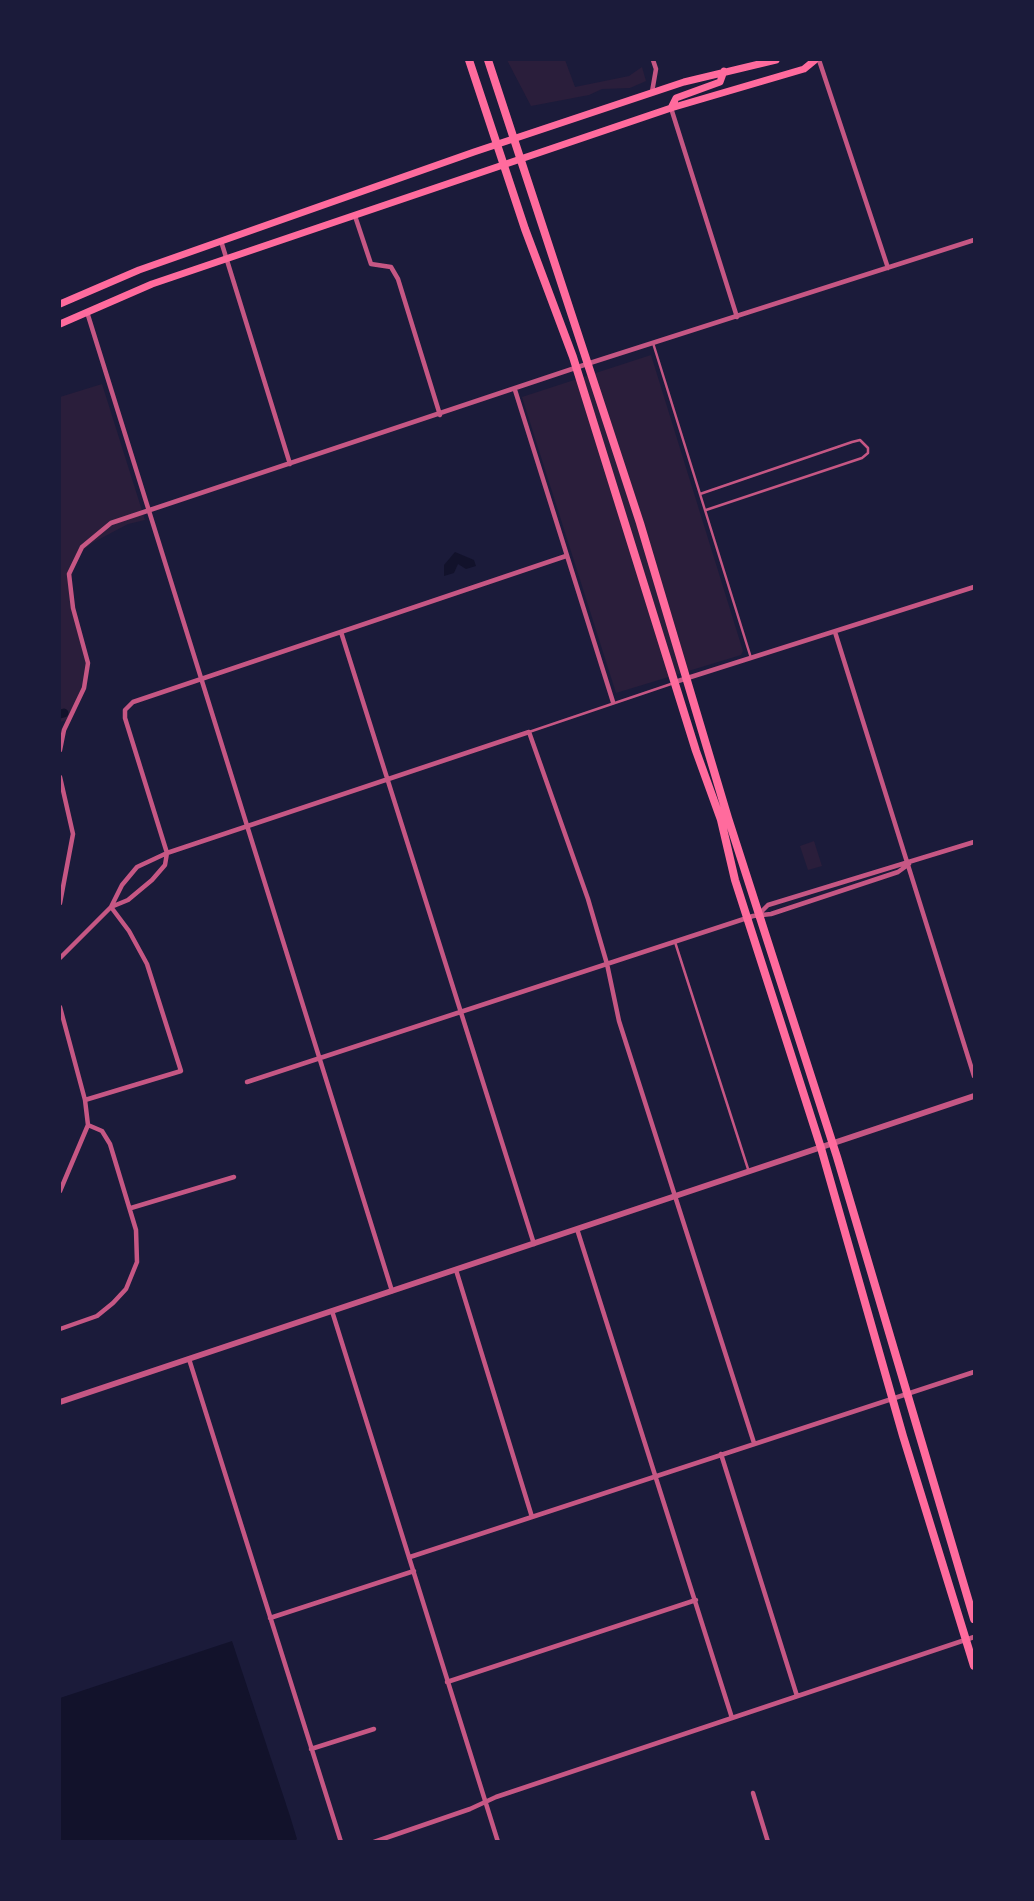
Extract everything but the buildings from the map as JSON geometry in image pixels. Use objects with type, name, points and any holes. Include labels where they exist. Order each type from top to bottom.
[{"type":"main road","points":[[469,60],[577,369],[675,682],[753,916],[768,945],[802,1087],[842,1222],[975,1619]]},
{"type":"main road","points":[[488,60],[590,363],[688,679],[753,916],[756,948],[780,998],[814,1083],[833,1144],[855,1218],[899,1396],[970,1638],[975,1666]]},
{"type":"main road","points":[[60,304],[139,270],[514,138],[652,92],[724,71],[776,60]]},
{"type":"main road","points":[[60,324],[152,284],[671,108],[804,69],[817,60]]},
{"type":"main road","points":[[671,108],[676,98],[720,82],[724,71]]},
{"type":"main road","points":[[756,948],[768,945]]},
{"type":"main road","points":[[802,1087],[814,1083]]},
{"type":"main road","points":[[833,1190],[846,1187]]},
{"type":"main road","points":[[842,1222],[855,1218]]},
{"type":"street","points":[[652,92],[656,69],[653,60]]},
{"type":"street","points":[[817,60],[888,268]]},
{"type":"street","points":[[671,108],[737,317]]},
{"type":"street","points":[[354,215],[371,264],[391,267],[398,279],[440,415]]},
{"type":"street","points":[[60,750],[64,730],[83,688],[88,663],[69,588],[69,574],[75,557],[96,532],[126,517],[440,415],[590,363],[975,240]]},
{"type":"street","points":[[221,242],[290,464]]},
{"type":"street","points":[[87,312],[392,1291]]},
{"type":"street","points":[[515,390],[613,702]]},
{"type":"street","points":[[111,907],[128,900],[152,880],[165,865],[167,853],[125,710],[133,702],[566,556]]},
{"type":"street","points":[[675,682],[975,587]]},
{"type":"street","points":[[341,632],[534,1244]]},
{"type":"street","points":[[835,632],[975,1076]]},
{"type":"street","points":[[60,958],[111,907],[131,872],[167,853],[529,732],[546,785],[565,829],[607,964],[619,1021],[754,1443]]},
{"type":"street","points":[[60,777],[73,834],[60,903]]},
{"type":"street","points":[[247,1082],[753,916],[771,914],[898,872],[909,864],[975,842]]},
{"type":"street","points":[[753,916],[768,905],[895,864],[909,864]]},
{"type":"street","points":[[85,1100],[181,1071],[147,964],[129,931],[111,907]]},
{"type":"street","points":[[60,1007],[85,1100],[88,1125],[60,1191]]},
{"type":"street","points":[[60,1402],[975,1096]]},
{"type":"street","points":[[60,1329],[97,1316],[126,1289],[133,1274],[138,1248],[131,1208],[110,1144],[102,1131],[88,1125]]},
{"type":"street","points":[[131,1208],[234,1177]]},
{"type":"street","points":[[577,1229],[732,1718]]},
{"type":"street","points":[[456,1270],[532,1517]]},
{"type":"street","points":[[332,1311],[498,1842]]},
{"type":"street","points":[[189,1359],[341,1842]]},
{"type":"street","points":[[410,1557],[975,1372]]},
{"type":"street","points":[[721,1454],[797,1696]]},
{"type":"street","points":[[270,1618],[414,1571]]},
{"type":"street","points":[[447,1682],[696,1600]]},
{"type":"street","points":[[374,1842],[970,1638]]},
{"type":"street","points":[[311,1749],[374,1729]]},
{"type":"street","points":[[752,1793],[766,1841]]},
{"type":"lane","points":[[653,343],[751,659]]},
{"type":"lane","points":[[700,494],[852,442],[860,440],[868,448],[868,453],[862,458],[706,510]]},
{"type":"lane","points":[[529,732],[675,682]]},
{"type":"lane","points":[[675,942],[749,1172]]},
{"type":"shaded area","points":[[507,60],[565,60],[575,87],[629,76],[642,67],[646,81],[630,88],[602,89],[589,95],[531,106]]},
{"type":"shaded area","points":[[651,355],[743,651],[741,655],[616,693],[522,397]]},
{"type":"shaded area","points":[[102,384],[145,520],[128,524],[92,543],[75,557],[70,588],[88,663],[84,688],[71,719],[60,722],[60,397]]},
{"type":"shaded area","points":[[455,552],[474,560],[476,566],[466,569],[458,564],[454,573],[444,576],[444,565]]},
{"type":"shaded area","points":[[814,841],[822,866],[808,870],[800,846]]},
{"type":"shaded area","points":[[232,1641],[297,1839],[60,1841],[60,1698]]},
{"type":"waterway","points":[[60,714],[64,713]]}]
